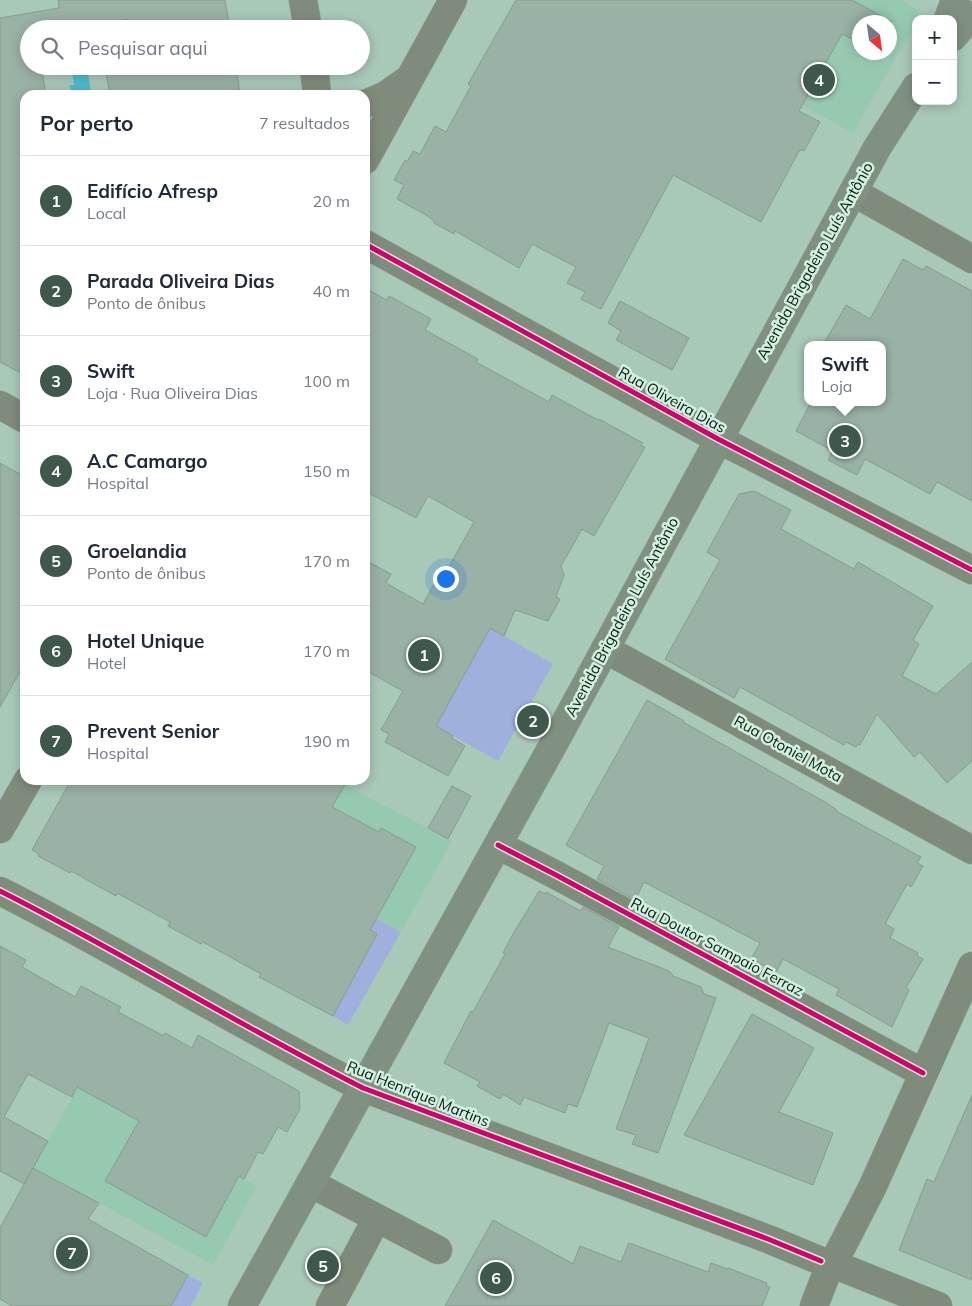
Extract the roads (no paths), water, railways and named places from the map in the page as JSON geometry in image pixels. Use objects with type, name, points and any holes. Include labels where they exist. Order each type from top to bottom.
[{"type":"main road","points":[[950,15],[956,0]]},
{"type":"main road","points":[[957,32],[972,15]]},
{"type":"main road","name":"Avenida Brigadeiro Luís Antônio","points":[[242,1306],[498,845],[877,148],[912,93]]},
{"type":"street","points":[[303,0],[306,20]]},
{"type":"street","points":[[370,151],[453,0]]},
{"type":"street","points":[[370,102],[386,95],[410,78]]},
{"type":"street","points":[[853,192],[972,258]]},
{"type":"street","name":"Rua Oliveira Dias","points":[[370,247],[718,439],[972,570]]},
{"type":"street","points":[[0,405],[20,416]]},
{"type":"street","name":"Rua Otoniel Mota","points":[[604,649],[972,850]]},
{"type":"street","points":[[0,829],[25,785]]},
{"type":"street","name":"Rua Doutor Sampaio Ferraz","points":[[498,845],[565,879],[923,1072]]},
{"type":"street","name":"Rua Henrique Martins","points":[[0,890],[315,1064],[363,1088],[768,1239],[938,1306]]},
{"type":"street","points":[[814,1306],[832,1264],[872,1188],[972,966]]},
{"type":"street","points":[[310,1183],[438,1250]]},
{"type":"street","points":[[330,1306],[377,1218]]},
{"type":"place","name":"A.C Camargo","points":[[819,80]]},
{"type":"place","name":"Swift","points":[[845,441]]},
{"type":"place","name":"Edifício Afresp","points":[[424,655]]},
{"type":"place","name":"Parada Oliveira Dias","points":[[533,721]]},
{"type":"place","name":"Prevent Senior","points":[[72,1253]]},
{"type":"place","name":"Groelandia","points":[[323,1266]]},
{"type":"place","name":"Hotel Unique","points":[[496,1278]]}]
